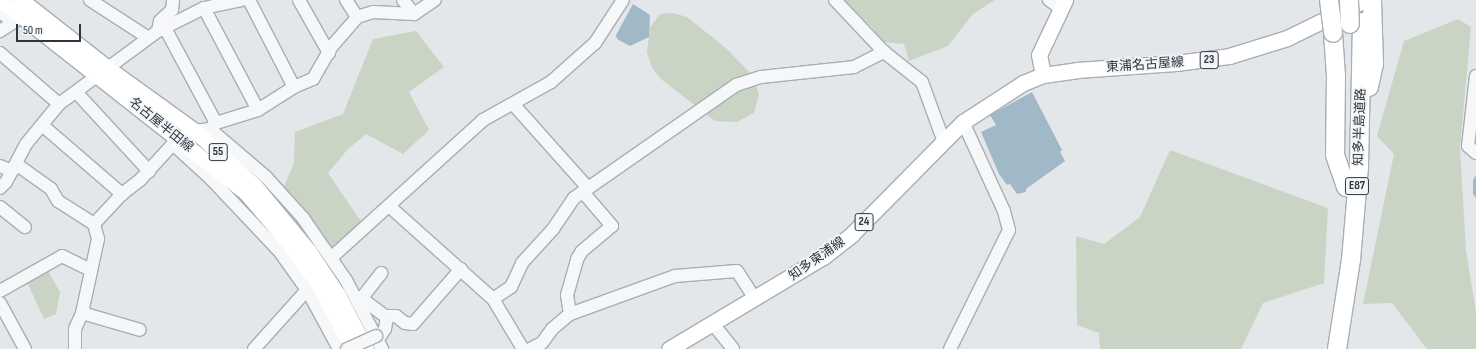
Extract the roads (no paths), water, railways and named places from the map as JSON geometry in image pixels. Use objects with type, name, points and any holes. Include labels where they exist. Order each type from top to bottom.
[{"type":"highway","points":[[1329,0],[1336,76],[1335,155],[1346,187]]},
{"type":"highway","name":"知多半島道路","points":[[1325,349],[1339,257],[1346,187],[1349,124],[1361,23],[1349,0]]},
{"type":"highway","name":"知多半島道路","points":[[1337,349],[1351,260],[1361,123],[1361,0]]},
{"type":"highway","points":[[1361,23],[1372,0]]},
{"type":"main road","name":"名古屋半田線","points":[[1,0],[104,72],[195,131],[255,186],[308,250],[338,295],[366,349]]},
{"type":"main road","name":"名古屋半田線","points":[[21,0],[104,72],[176,141],[246,193],[287,241],[317,282],[353,349]]},
{"type":"main road","name":"東浦名古屋線","points":[[1043,75],[1230,56],[1286,38],[1365,0]]},
{"type":"main road","points":[[1043,75],[1038,55],[1058,3]]},
{"type":"main road","name":"知多東浦線","points":[[669,349],[799,273],[852,234],[963,122],[1004,94],[1043,75]]},
{"type":"street","points":[[90,0],[147,37]]},
{"type":"street","points":[[173,0],[172,10],[160,21],[162,29],[213,126],[284,196],[332,256],[359,300],[378,341]]},
{"type":"street","points":[[0,188],[14,167],[26,144],[59,104],[104,72],[147,37],[204,8],[241,0]]},
{"type":"street","points":[[249,0],[294,87]]},
{"type":"street","points":[[299,0],[329,53]]},
{"type":"street","points":[[346,0],[357,17]]},
{"type":"street","points":[[403,0],[414,14]]},
{"type":"street","points":[[94,224],[122,194],[149,171],[176,141],[195,131],[258,110],[294,87],[313,79],[348,24],[357,17],[373,12],[414,14],[435,0]]},
{"type":"street","points":[[332,256],[483,120],[551,82],[595,43],[623,0]]},
{"type":"street","points":[[835,0],[884,52],[922,82],[944,142]]},
{"type":"street","points":[[204,8],[258,110]]},
{"type":"street","points":[[0,12],[14,22],[0,31]]},
{"type":"street","points":[[493,299],[511,287],[522,263],[553,229],[571,203],[585,190],[736,85],[762,77],[854,67],[884,52]]},
{"type":"street","points":[[0,53],[59,104]]},
{"type":"street","points":[[1476,76],[1468,146],[1476,153]]},
{"type":"street","points":[[76,92],[149,171]]},
{"type":"street","points":[[513,104],[585,190],[612,226],[582,251],[578,259],[567,295],[570,314]]},
{"type":"street","points":[[950,349],[1009,230],[1004,211],[963,122]]},
{"type":"street","points":[[42,125],[122,194]]},
{"type":"street","points":[[176,141],[280,252],[307,290],[340,349]]},
{"type":"street","points":[[0,166],[14,167],[51,189],[58,201],[94,224],[98,239],[82,313],[75,329],[75,349]]},
{"type":"street","points":[[389,206],[493,299],[524,348],[542,343],[552,329],[570,314],[660,281],[688,274],[737,271],[755,299]]},
{"type":"street","points":[[0,207],[25,227]]},
{"type":"street","points":[[0,291],[62,256],[91,270]]},
{"type":"street","points":[[359,300],[386,317],[396,316],[405,323],[413,324],[461,269]]},
{"type":"street","points":[[359,300],[381,274]]},
{"type":"street","points":[[254,349],[307,290]]},
{"type":"street","points":[[0,303],[25,349]]},
{"type":"street","points":[[82,313],[140,330]]},
{"type":"street","points":[[346,349],[378,341],[385,330],[386,317]]},
{"type":"street","points":[[713,324],[733,349]]},
{"type":"water","points":[[633,4],[650,15],[649,37],[630,46],[617,39],[616,35]]},
{"type":"water","points":[[1032,92],[1062,150],[1060,152],[1065,161],[1026,189],[1026,192],[1017,194],[1010,184],[1007,185],[999,174],[981,132],[996,125],[990,115]]},
{"type":"water","points":[[1476,175],[1476,198],[1473,194],[1473,180]]}]
